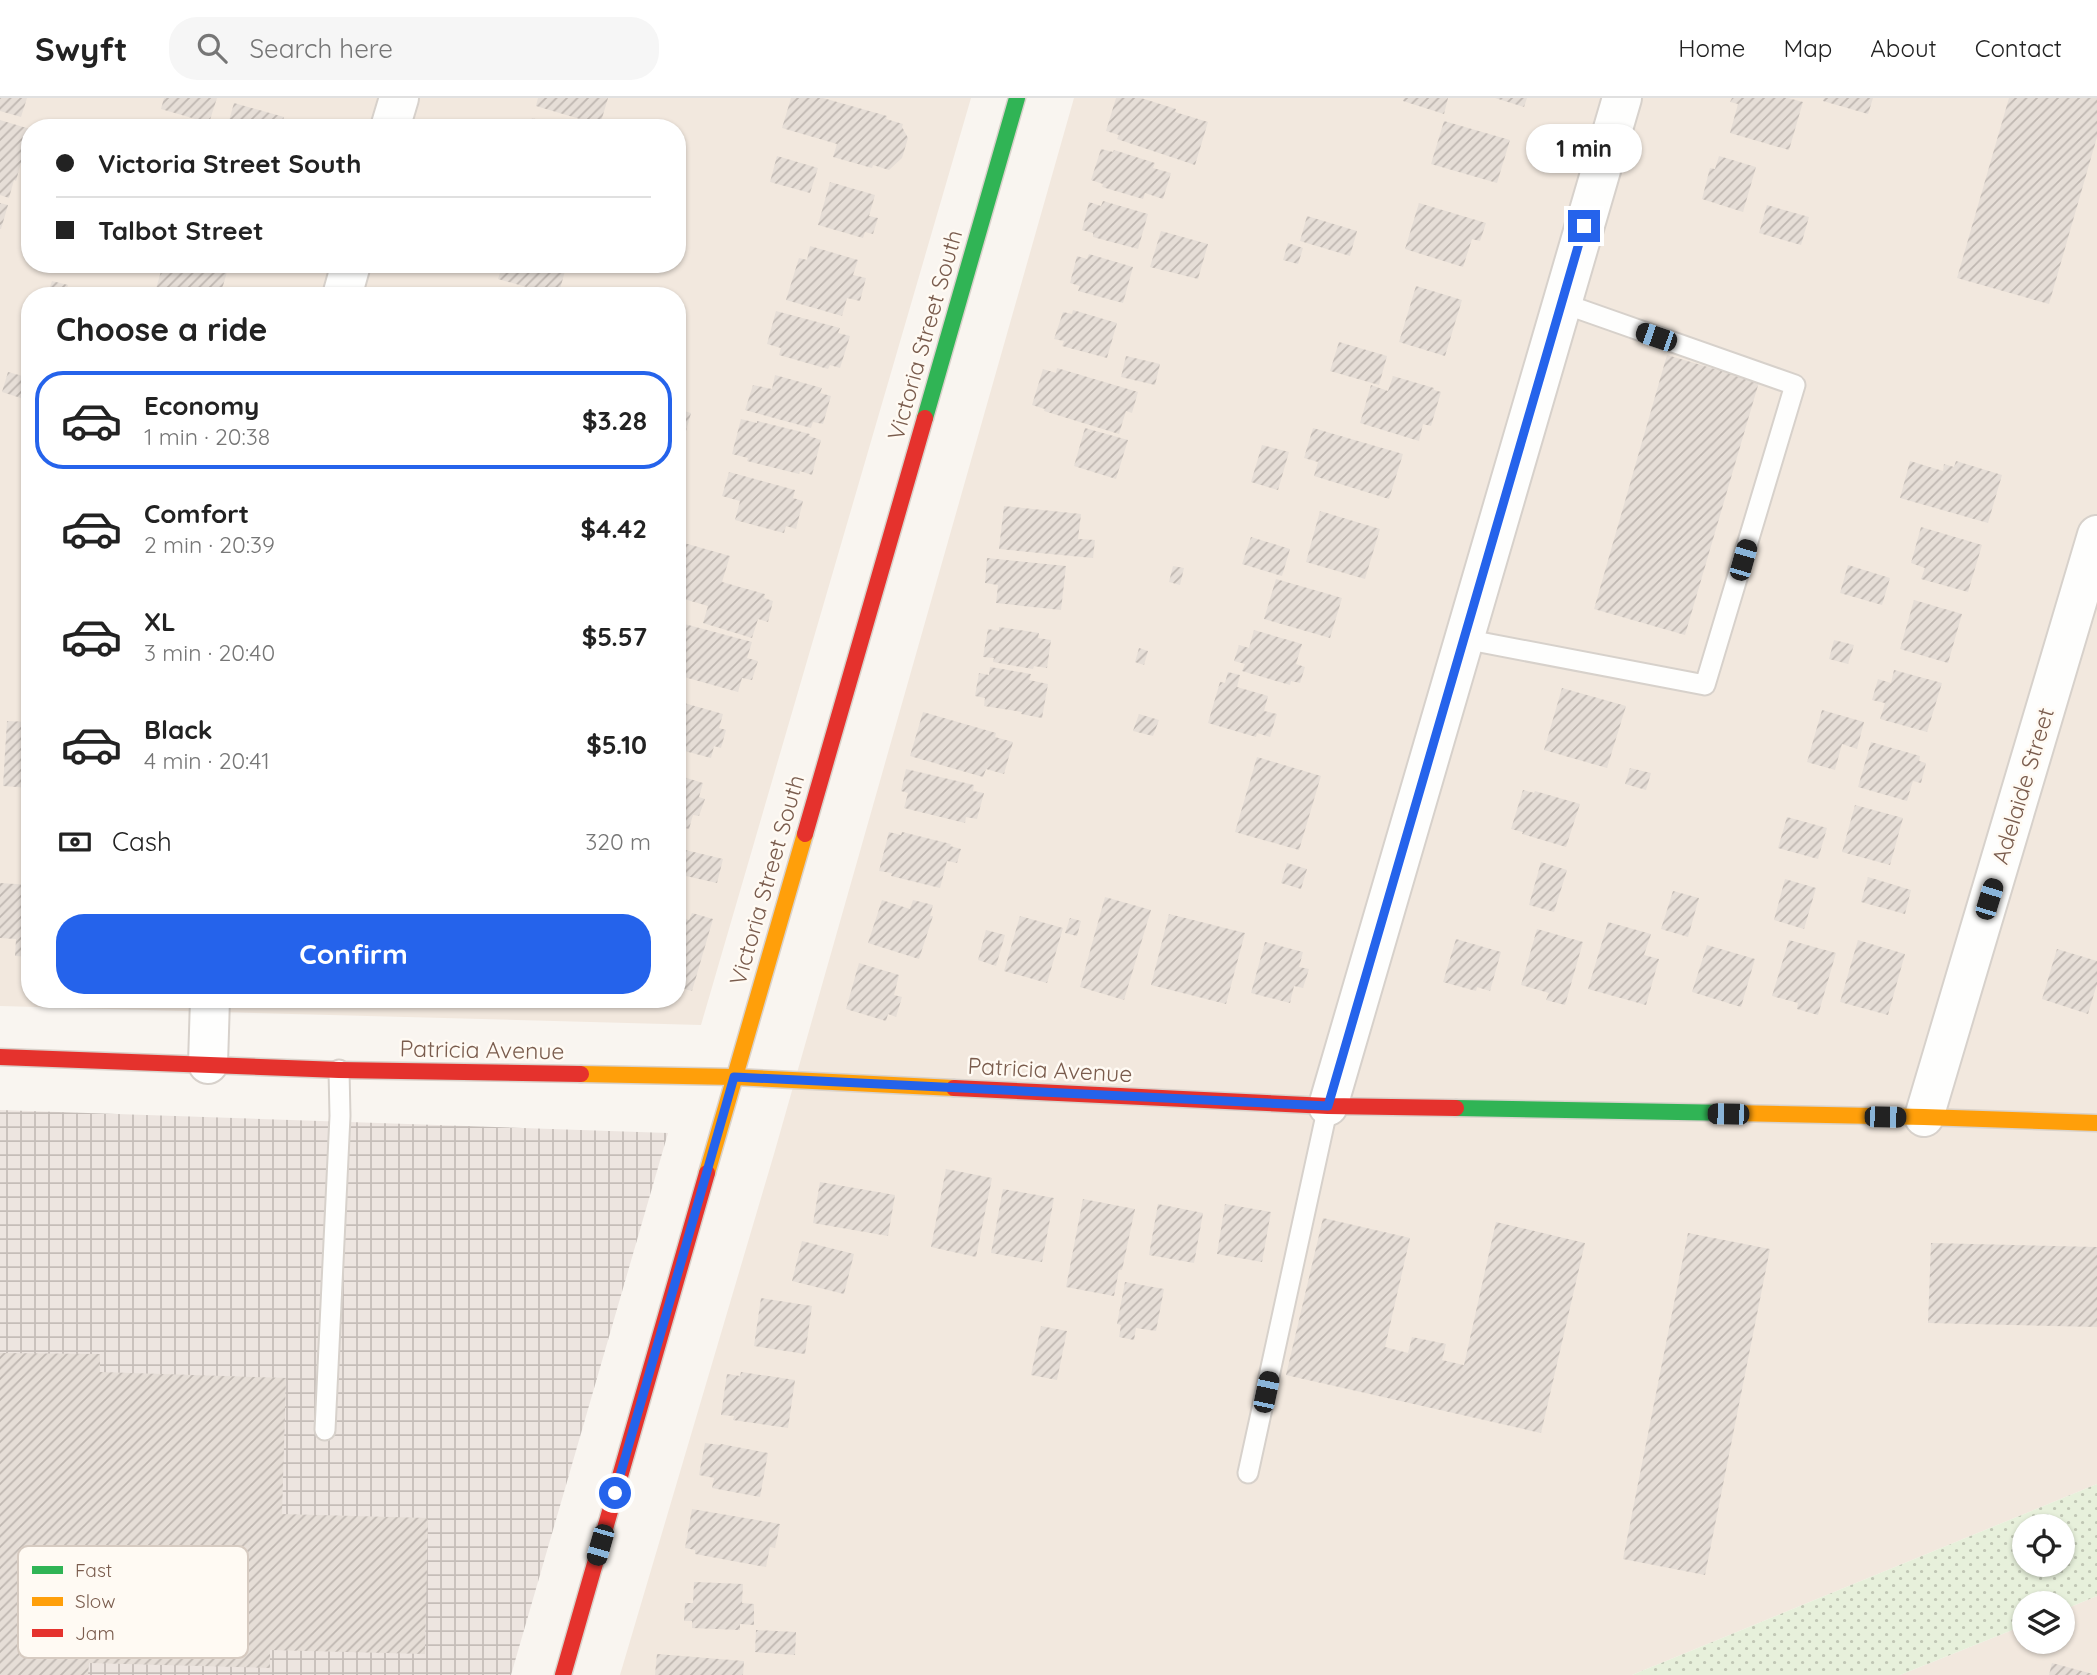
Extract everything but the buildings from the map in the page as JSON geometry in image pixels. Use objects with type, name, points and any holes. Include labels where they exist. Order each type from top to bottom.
[{"type":"street","points":[[393,119],[400,98]]},
{"type":"street","name":"Victoria Street South","points":[[563,1675],[1017,98]]},
{"type":"street","points":[[1328,1106],[1622,98]]},
{"type":"street","name":"Adelaide Street","points":[[1924,1117],[2097,535]]},
{"type":"street","points":[[208,1064],[210,1008]]},
{"type":"street","name":"Patricia Avenue","points":[[0,1057],[340,1070],[734,1077],[1328,1106],[1924,1117],[2097,1123]]},
{"type":"lane","points":[[1464,639],[1706,685],[1795,386],[1562,303]]},
{"type":"lane","points":[[325,1430],[340,1070]]},
{"type":"lane","points":[[1248,1473],[1328,1106]]},
{"type":"shaded area","points":[[0,98],[971,98],[701,1025],[74,1008],[686,1008],[686,287],[21,287],[21,1007],[0,1006]]},
{"type":"shaded area","points":[[1074,98],[2097,98],[2097,1484],[2024,1514],[2012,1514],[2012,1519],[1632,1675],[620,1675],[774,1154]]},
{"type":"shaded area","points":[[0,1110],[668,1133],[511,1675],[0,1675]]},
{"type":"shaded area","points":[[2097,1596],[2097,1675],[1900,1675],[2012,1630],[2012,1654],[2075,1654],[2075,1605]]},
{"type":"green space","points":[[2097,1484],[2097,1596],[2075,1605],[2075,1591],[2012,1591],[2012,1630],[1900,1675],[1632,1675],[2012,1519],[2012,1577],[2075,1577],[2075,1514],[2024,1514]]},
{"type":"traffic: fast","points":[[925,418],[1017,98]]},
{"type":"traffic: fast","points":[[1456,1108],[1733,1113]]},
{"type":"traffic: slow","points":[[707,1173],[805,834]]},
{"type":"traffic: slow","points":[[581,1074],[734,1077],[954,1088]]},
{"type":"traffic: slow","points":[[1733,1113],[2097,1123]]},
{"type":"traffic: jam","points":[[805,834],[925,418]]},
{"type":"traffic: jam","points":[[0,1057],[339,1070],[581,1074]]},
{"type":"traffic: jam","points":[[954,1088],[1328,1106],[1456,1108]]},
{"type":"traffic: jam","points":[[563,1675],[707,1173]]},
{"type":"route","points":[[615,1493],[734,1077],[1328,1106],[1584,226]]}]
